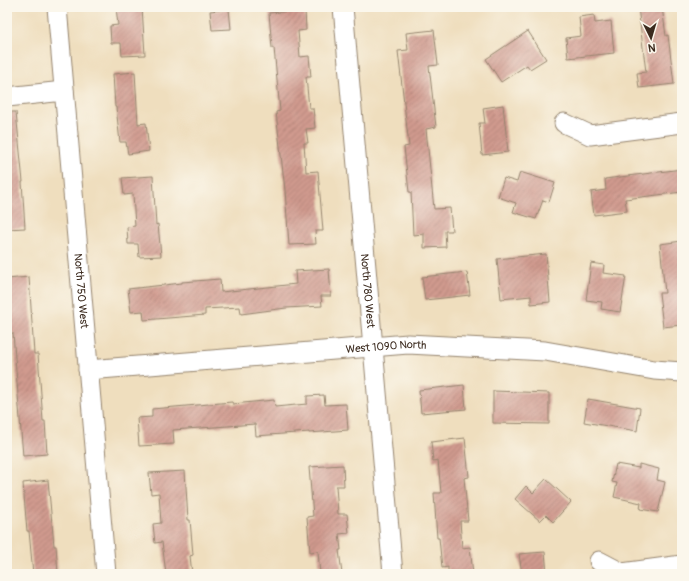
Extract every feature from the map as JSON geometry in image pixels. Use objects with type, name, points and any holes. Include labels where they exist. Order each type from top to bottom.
[{"type":"street","name":"North 750 West","points":[[57,7],[106,574]]},
{"type":"street","name":"North 780 West","points":[[343,7],[393,574]]},
{"type":"street","points":[[7,97],[64,91]]},
{"type":"street","points":[[564,123],[590,135],[682,123]]},
{"type":"street","name":"West 1090 North","points":[[88,370],[408,344],[545,351],[654,370],[682,372]]},
{"type":"street","points":[[599,561],[622,573],[682,565]]},
{"type":"building","points":[[116,7],[142,7],[145,55],[122,56],[121,43],[111,43],[110,26],[118,25]]},
{"type":"building","points":[[638,7],[662,7],[666,36],[668,35],[674,84],[639,88],[637,73],[646,72]]},
{"type":"building","points":[[229,9],[231,29],[212,30],[210,11]]},
{"type":"building","points":[[305,10],[306,30],[298,31],[300,57],[309,56],[311,77],[306,77],[309,108],[313,108],[315,128],[306,129],[308,143],[304,143],[306,172],[318,171],[323,231],[315,231],[316,244],[289,245],[285,190],[276,112],[280,111],[269,13]]},
{"type":"building","points":[[594,15],[595,23],[611,21],[614,53],[568,58],[566,38],[581,36],[579,17]]},
{"type":"building","points":[[434,30],[438,65],[429,66],[436,127],[426,129],[434,209],[450,208],[452,231],[445,231],[446,247],[424,248],[424,234],[413,235],[411,192],[409,192],[404,147],[409,146],[398,51],[408,50],[406,33]]},
{"type":"building","points":[[528,31],[546,59],[530,69],[527,65],[501,82],[486,59]]},
{"type":"building","points":[[135,72],[138,124],[146,123],[149,151],[128,154],[126,142],[120,142],[115,107],[113,74]]},
{"type":"building","points":[[503,105],[508,152],[482,155],[479,123],[485,123],[483,108]]},
{"type":"building","points":[[7,112],[16,112],[23,182],[25,228],[7,229]]},
{"type":"building","points":[[682,169],[682,192],[625,199],[627,211],[594,215],[591,192],[606,190],[605,179]]},
{"type":"building","points":[[520,172],[555,183],[549,202],[543,200],[536,219],[513,212],[516,203],[498,197],[504,178],[517,182]]},
{"type":"building","points":[[153,176],[156,225],[158,224],[161,256],[139,257],[138,244],[128,244],[127,227],[135,226],[133,194],[124,195],[122,178]]},
{"type":"building","points":[[682,241],[682,325],[663,327],[659,293],[665,293],[660,244]]},
{"type":"building","points":[[546,254],[550,302],[531,304],[531,296],[501,299],[497,259]]},
{"type":"building","points":[[591,263],[604,265],[603,273],[626,276],[620,312],[601,309],[602,302],[586,300]]},
{"type":"building","points":[[329,269],[331,296],[321,296],[322,306],[286,308],[241,314],[240,307],[205,309],[205,315],[144,320],[143,311],[131,312],[128,289],[220,279],[221,292],[296,284],[295,271]]},
{"type":"building","points":[[467,272],[470,295],[425,300],[422,277]]},
{"type":"building","points":[[29,277],[34,354],[38,354],[47,454],[23,456],[13,333],[9,333],[7,279]]},
{"type":"building","points":[[464,385],[466,409],[421,413],[419,390]]},
{"type":"building","points":[[493,391],[549,393],[549,424],[493,423]]},
{"type":"building","points":[[324,395],[325,405],[346,404],[348,430],[256,436],[255,424],[173,430],[174,444],[139,446],[137,418],[152,417],[152,409],[274,400],[275,407],[307,404],[307,396]]},
{"type":"building","points":[[588,399],[640,408],[637,431],[584,422]]},
{"type":"building","points":[[465,438],[469,477],[464,478],[468,521],[460,521],[462,548],[470,547],[473,574],[448,574],[448,567],[442,568],[439,538],[437,538],[434,493],[441,493],[438,460],[433,461],[431,442]]},
{"type":"building","points":[[616,464],[639,468],[639,464],[659,469],[657,480],[665,482],[658,512],[640,509],[641,503],[614,497],[617,483],[612,482]]},
{"type":"building","points":[[343,465],[344,486],[336,486],[338,514],[347,514],[349,533],[339,534],[342,574],[320,574],[318,551],[310,552],[307,517],[313,516],[309,467]]},
{"type":"building","points":[[185,471],[188,520],[190,520],[193,555],[190,556],[192,574],[166,574],[162,542],[155,543],[153,524],[161,523],[159,493],[151,494],[149,473]]},
{"type":"building","points":[[546,479],[571,502],[553,522],[546,515],[540,521],[515,499],[526,486],[533,493]]},
{"type":"building","points":[[48,480],[58,574],[33,574],[29,531],[27,531],[23,483]]},
{"type":"building","points":[[545,552],[547,574],[522,574],[519,554]]}]
